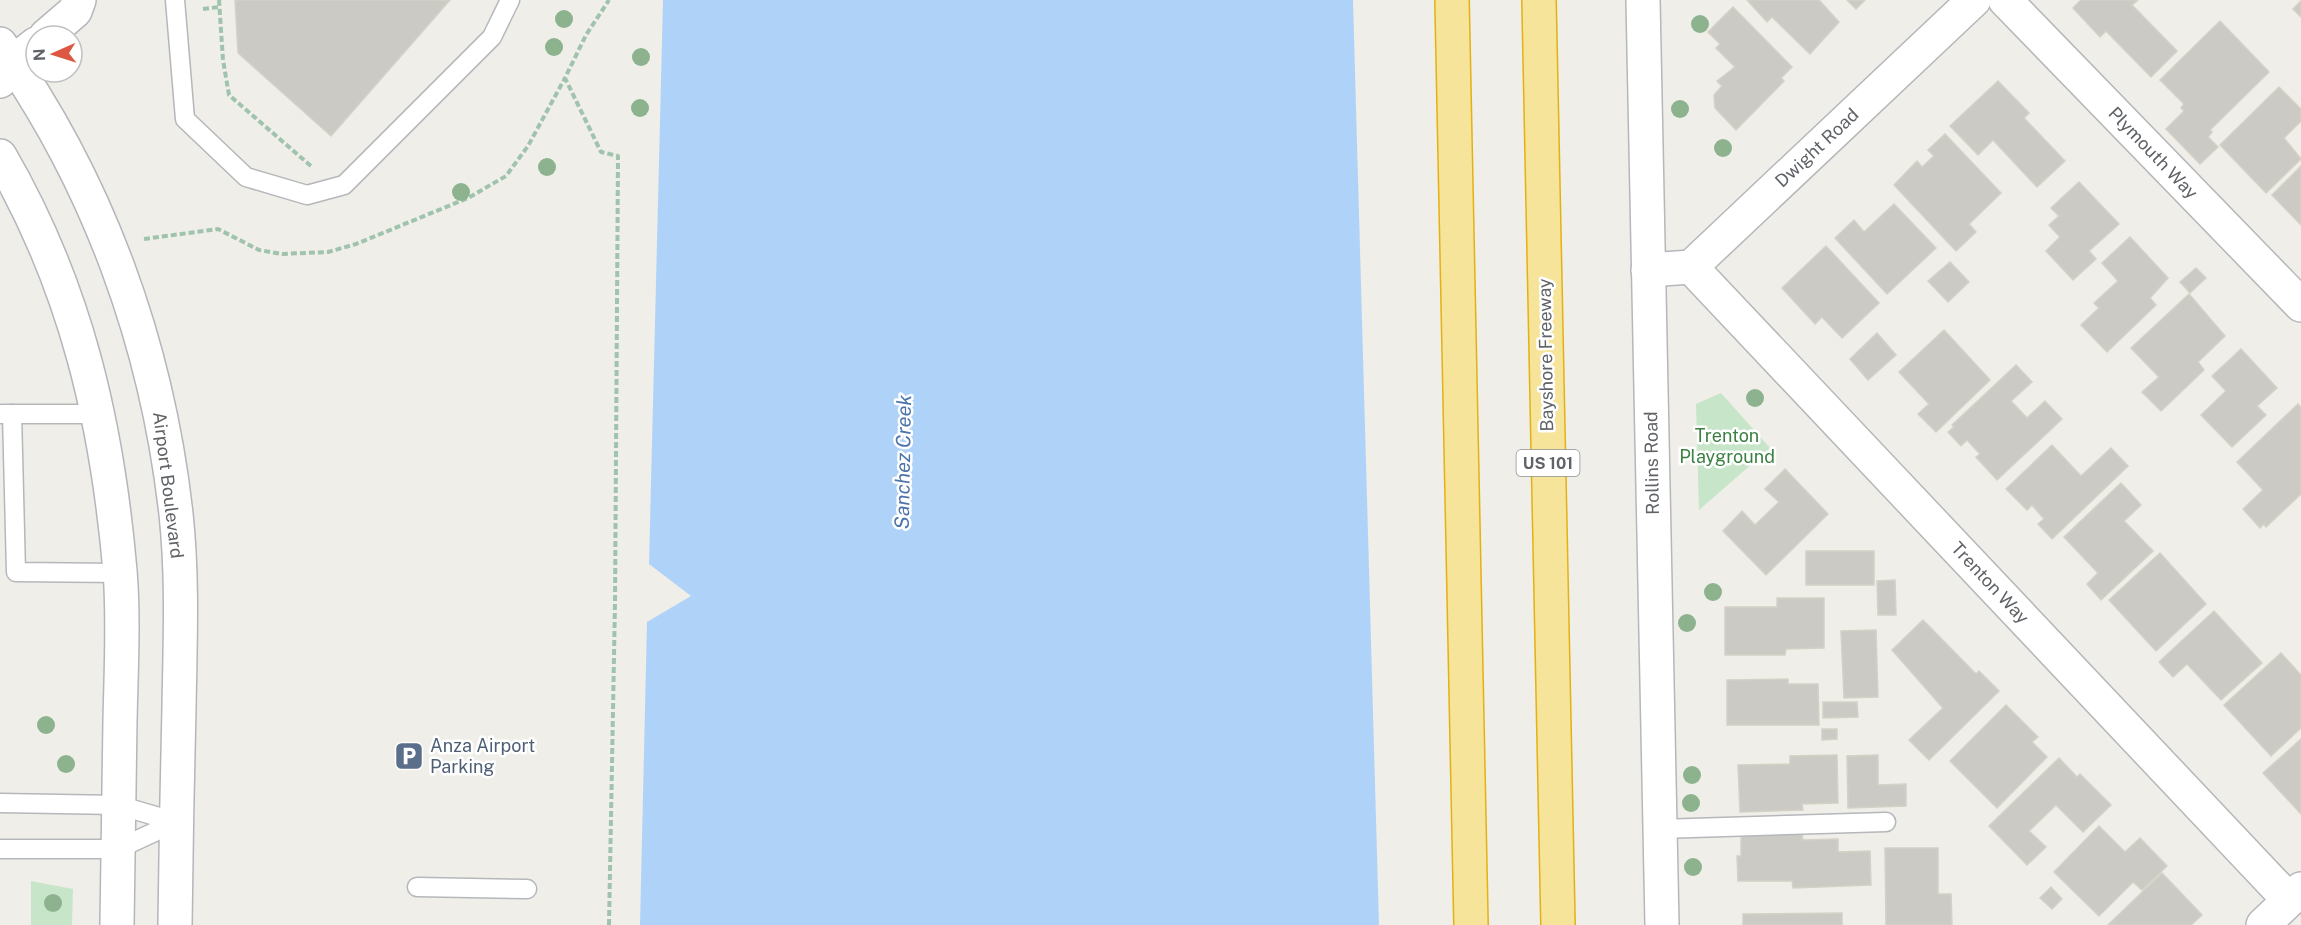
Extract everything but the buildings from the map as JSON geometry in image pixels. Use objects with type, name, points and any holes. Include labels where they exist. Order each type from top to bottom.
[{"type":"highway","points":[[1452,0],[1471,925]]},
{"type":"highway","name":"Bayshore Freeway","points":[[1539,0],[1558,925]]},
{"type":"street","points":[[60,24],[75,11],[79,0]]},
{"type":"street","name":"Rollins Road","points":[[1643,0],[1662,925]]},
{"type":"street","name":"Dwight Road","points":[[1691,267],[1974,0]]},
{"type":"street","name":"Plymouth Way","points":[[2005,0],[2301,305]]},
{"type":"street","name":"Airport Boulevard","points":[[12,58],[55,130],[94,205],[134,308],[163,423],[176,516],[181,612],[175,925]]},
{"type":"street","points":[[0,156],[20,190],[54,266],[86,357],[106,449],[120,573],[117,925]]},
{"type":"street","points":[[1648,270],[1691,267]]},
{"type":"street","name":"Trenton Way","points":[[1691,267],[2295,894]]},
{"type":"street","points":[[2263,925],[2295,894]]},
{"type":"lane","points":[[175,0],[185,118],[246,177],[307,195],[344,185],[492,37],[510,0]]},
{"type":"lane","points":[[99,414],[6,414],[16,572],[120,573]]},
{"type":"lane","points":[[0,803],[118,805],[176,822]]},
{"type":"lane","points":[[0,849],[118,849],[176,822]]},
{"type":"lane","points":[[1660,829],[1886,822]]},
{"type":"lane","points":[[417,887],[527,889]]},
{"type":"path","points":[[219,0],[223,60],[229,95],[315,170]]},
{"type":"path","points":[[137,240],[218,229],[259,250],[282,254],[328,252],[356,244],[468,198],[506,176],[528,146],[586,35],[609,0]]},
{"type":"path","points":[[202,9],[219,7]]},
{"type":"path","points":[[565,78],[601,152],[618,156],[615,603],[609,925]]},
{"type":"green space","name":"Trenton Playground","points":[[1721,393],[1770,448],[1699,510],[1696,404]]},
{"type":"green space","points":[[31,881],[73,889],[72,925],[31,925]]},
{"type":"water","name":"Sanchez Creek","points":[[663,0],[1353,0],[1379,925],[640,925],[647,622],[691,596],[649,564]]},
{"type":"place","name":"Anza Airport Parking","points":[[409,756]]}]
